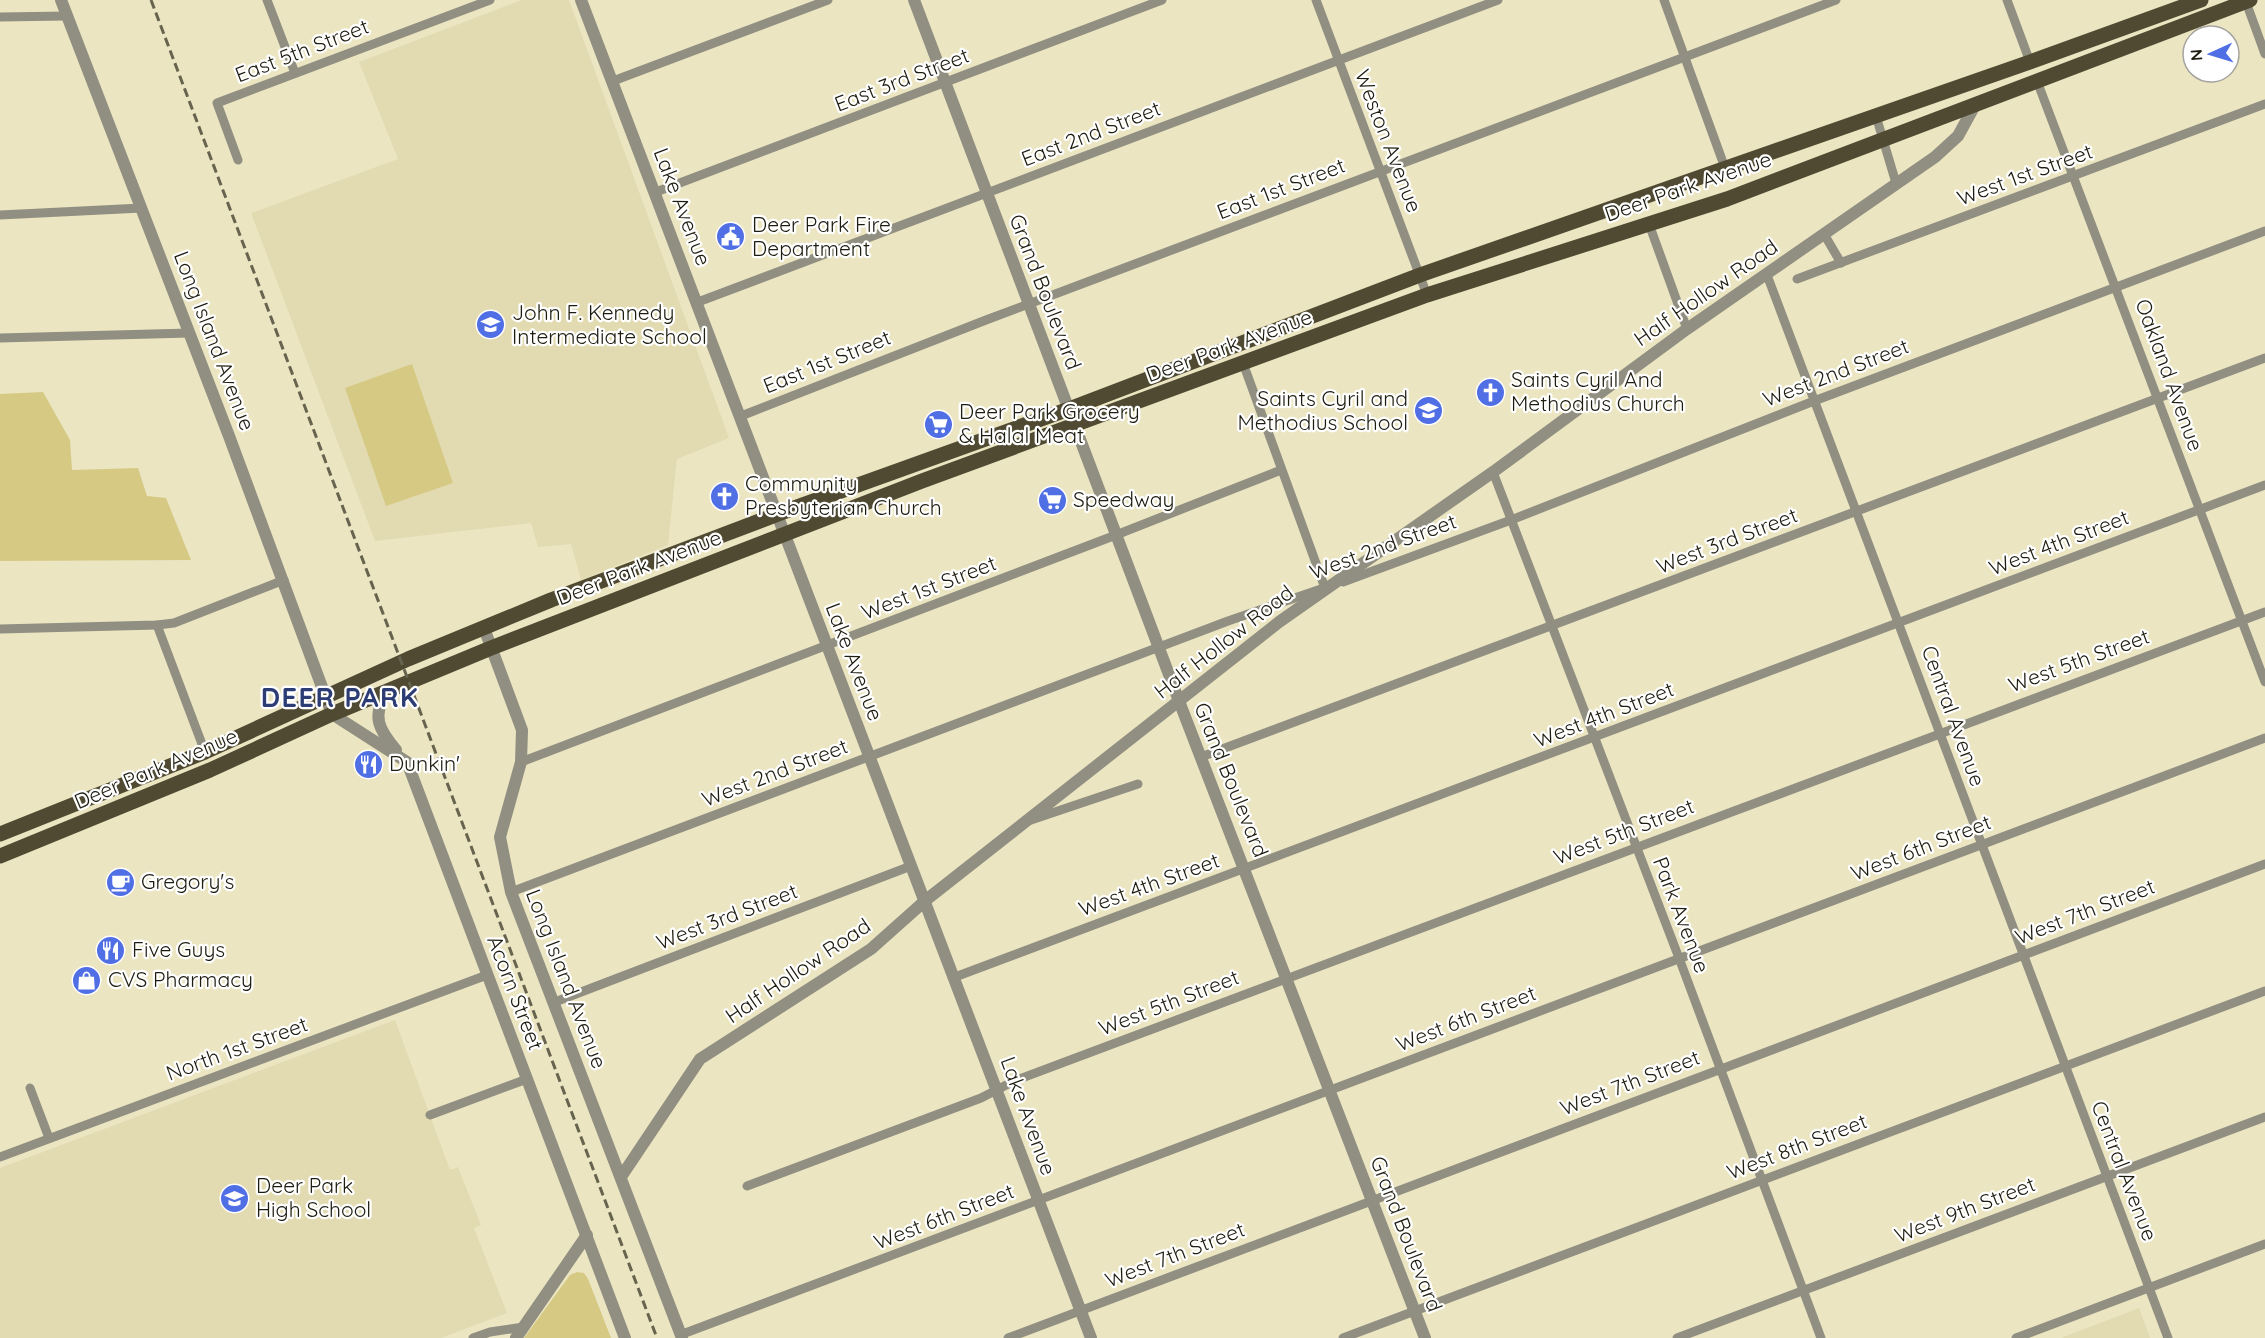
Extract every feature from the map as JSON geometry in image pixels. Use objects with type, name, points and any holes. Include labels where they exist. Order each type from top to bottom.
[{"type":"main road","name":"Deer Park Avenue","points":[[0,834],[206,752],[408,659],[551,600],[1420,276],[2201,0]]},
{"type":"main road","name":"Deer Park Avenue","points":[[0,856],[210,770],[332,714],[491,648],[922,481],[1427,295],[1727,199],[2248,1]]},
{"type":"main road","points":[[70,828],[80,812],[96,796]]},
{"type":"street","name":"Long Island Avenue","points":[[61,0],[284,580],[326,697]]},
{"type":"street","points":[[267,0],[295,73]]},
{"type":"street","name":"East 5th Street","points":[[238,159],[217,103],[490,0]]},
{"type":"street","name":"Lake Avenue","points":[[581,0],[698,302],[826,646],[926,900],[1091,1338]]},
{"type":"street","points":[[613,81],[828,0]]},
{"type":"street","name":"Grand Boulevard","points":[[914,0],[1179,701],[1425,1338]]},
{"type":"street","name":"East 3rd Street","points":[[656,192],[1162,0]]},
{"type":"street","name":"Weston Avenue","points":[[1316,0],[1427,295]]},
{"type":"street","name":"East 2nd Street","points":[[698,302],[1498,0]]},
{"type":"street","points":[[1664,0],[1725,168]]},
{"type":"street","name":"East 1st Street","points":[[741,416],[1028,304],[1836,0]]},
{"type":"street","points":[[2007,0],[2030,62]]},
{"type":"street","points":[[2248,1],[2265,54]]},
{"type":"street","points":[[0,17],[67,16]]},
{"type":"street","name":"Oakland Avenue","points":[[2037,81],[2265,682]]},
{"type":"street","name":"West 1st Street","points":[[1797,279],[2265,104]]},
{"type":"street","name":"Half Hollow Road","points":[[621,1177],[700,1059],[871,949],[926,900],[1279,622],[1493,472],[1687,329],[1935,157],[1960,131],[1974,105]]},
{"type":"street","points":[[1876,116],[1896,183]]},
{"type":"street","points":[[0,215],[142,208]]},
{"type":"street","points":[[1649,224],[1687,329]]},
{"type":"street","name":"West 2nd Street","points":[[511,892],[1228,621],[1511,520],[1814,401],[2265,231]]},
{"type":"street","points":[[1824,234],[1841,263]]},
{"type":"street","name":"Central Avenue","points":[[1767,275],[2168,1338]]},
{"type":"street","points":[[0,338],[190,333]]},
{"type":"street","name":"West 3rd Street","points":[[1201,757],[2265,358]]},
{"type":"street","points":[[1243,363],[1325,588]]},
{"type":"street","name":"West 1st Street","points":[[521,762],[1116,536],[1281,470]]},
{"type":"street","name":"Park Avenue","points":[[1493,472],[1763,1179],[1821,1338]]},
{"type":"street","name":"West 4th Street","points":[[955,977],[2265,485]]},
{"type":"street","points":[[0,629],[174,623],[284,580]]},
{"type":"street","name":"West 5th Street","points":[[747,1186],[949,1111],[1014,1081],[2265,612]]},
{"type":"street","points":[[157,625],[206,752]]},
{"type":"street","name":"Long Island Avenue","points":[[484,628],[522,730],[521,762],[500,837],[511,892],[681,1336]]},
{"type":"street","points":[[387,692],[379,708],[379,725],[387,740],[407,762]]},
{"type":"street","points":[[326,697],[332,714],[407,762]]},
{"type":"street","name":"West 6th Street","points":[[681,1336],[1330,1089],[2265,738]]},
{"type":"street","name":"Acorn Street","points":[[407,762],[625,1338]]},
{"type":"street","points":[[1028,821],[1138,784]]},
{"type":"street","name":"West 7th Street","points":[[1008,1338],[2265,864]]},
{"type":"street","name":"West 3rd Street","points":[[555,1002],[912,866]]},
{"type":"street","name":"North 1st Street","points":[[0,1157],[487,975]]},
{"type":"street","name":"West 8th Street","points":[[1343,1338],[2265,991]]},
{"type":"street","points":[[430,1114],[526,1079]]},
{"type":"street","points":[[30,1088],[49,1138]]},
{"type":"street","name":"West 9th Street","points":[[1677,1338],[2265,1117]]},
{"type":"street","points":[[516,1338],[587,1235]]},
{"type":"street","points":[[2016,1338],[2265,1244]]},
{"type":"street","points":[[473,1338],[490,1332],[524,1327]]},
{"type":"shaded area","name":"John F. Kennedy Intermediate School","points":[[522,0],[569,0],[729,438],[677,459],[668,545],[581,580],[571,544],[538,547],[531,523],[375,541],[251,213],[398,159],[359,62]]},
{"type":"shaded area","points":[[412,364],[453,483],[386,506],[345,388]]},
{"type":"shaded area","points":[[43,392],[70,440],[72,470],[138,468],[147,496],[166,498],[191,560],[0,561],[0,394]]},
{"type":"shaded area","name":"Deer Park High School","points":[[395,1020],[450,1170],[458,1167],[481,1225],[474,1228],[507,1313],[441,1338],[0,1338],[0,1168]]},
{"type":"shaded area","points":[[577,1272],[584,1273],[588,1279],[611,1338],[524,1338],[570,1275]]},
{"type":"shaded area","points":[[2139,1308],[2150,1338],[2061,1338]]},
{"type":"railway","points":[[151,0],[657,1338]]},
{"type":"place","name":"Deer Park Fire Department","points":[[731,237]]},
{"type":"place","name":"John F. Kennedy Intermediate School","points":[[491,325]]},
{"type":"place","name":"Saints Cyril And Methodius Church","points":[[1490,392]]},
{"type":"place","name":"Saints Cyril and Methodius School","points":[[1429,411]]},
{"type":"place","name":"Deer Park Grocery & Halal Meat","points":[[938,424]]},
{"type":"place","name":"Community Presbyterian Church","points":[[724,496]]},
{"type":"place","name":"Speedway","points":[[1052,500]]},
{"type":"place","name":"Dunkin'","points":[[368,764]]},
{"type":"place","name":"Gregory's","points":[[120,882]]},
{"type":"place","name":"Five Guys","points":[[111,950]]},
{"type":"place","name":"CVS Pharmacy","points":[[87,980]]},
{"type":"place","name":"Deer Park High School","points":[[235,1198]]},
{"type":"district","name":"DEER PARK","points":[[340,698]]}]
